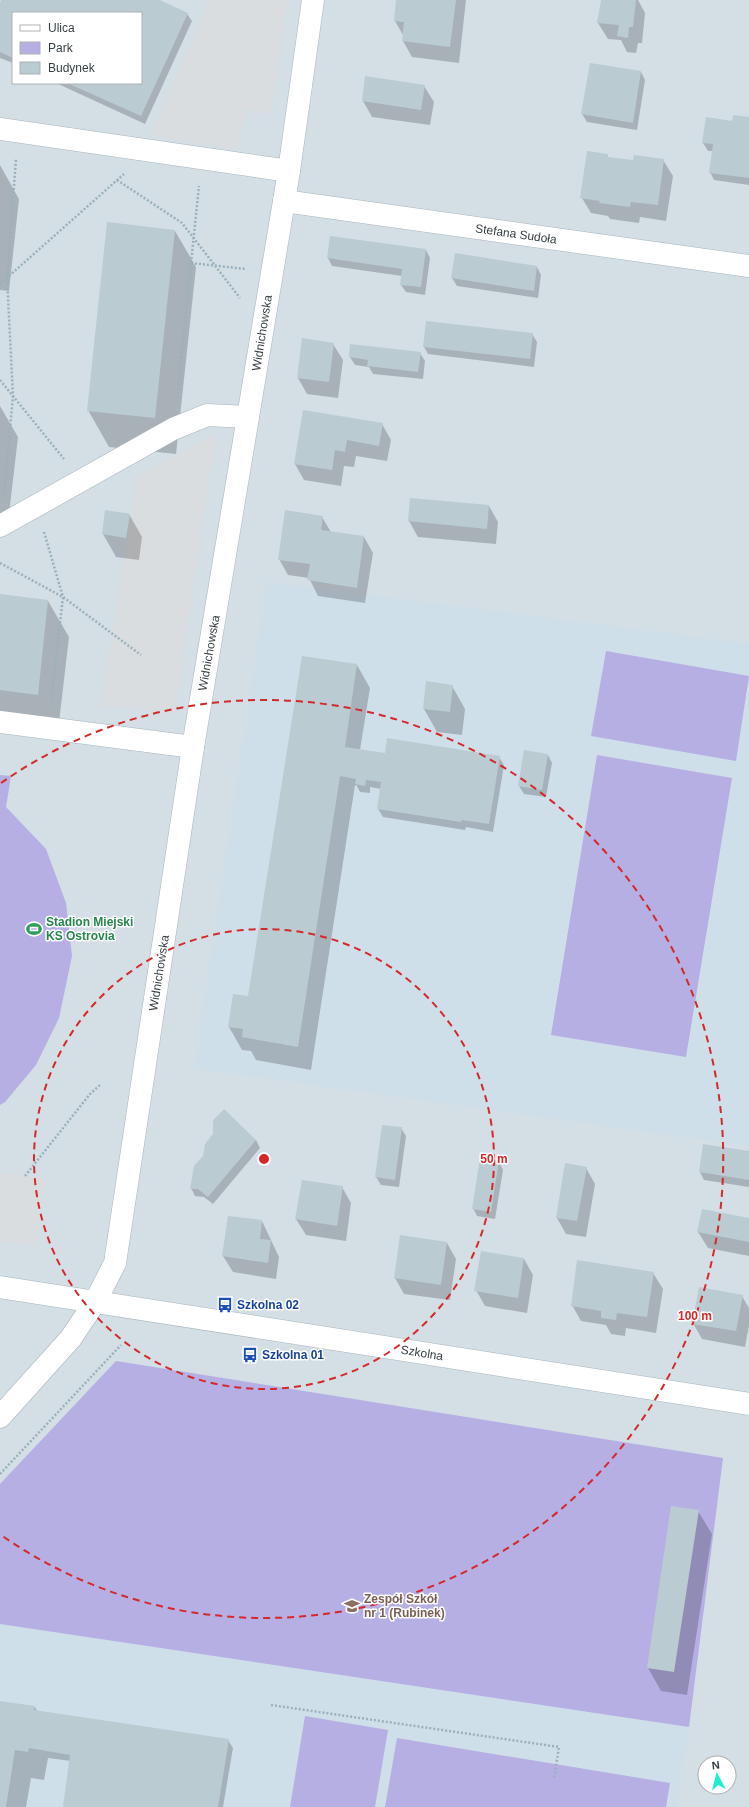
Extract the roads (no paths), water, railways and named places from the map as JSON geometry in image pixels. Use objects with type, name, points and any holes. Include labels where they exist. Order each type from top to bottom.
[{"type":"street","name":"Widnichowska","points":[[0,1417],[71,1338],[95,1302],[116,1263],[193,747],[289,171],[313,0]]},
{"type":"street","points":[[9,130],[289,171]]},
{"type":"street","name":"Stefana Sudoła","points":[[284,201],[749,266]]},
{"type":"street","points":[[1,526],[173,429],[207,415],[248,417]]},
{"type":"street","points":[[0,722],[48,727],[193,747]]},
{"type":"street","name":"Szkolna","points":[[0,1287],[749,1404]]},
{"type":"place","name":"Stadion Miejski KS Ostrovia","points":[[34,929]]},
{"type":"place","name":"Szkolna 02","points":[[225,1305]]},
{"type":"place","name":"Szkolna 01","points":[[250,1355]]},
{"type":"place","name":"Zespół Szkół nr 1 (Rubinek)","points":[[352,1606]]}]
